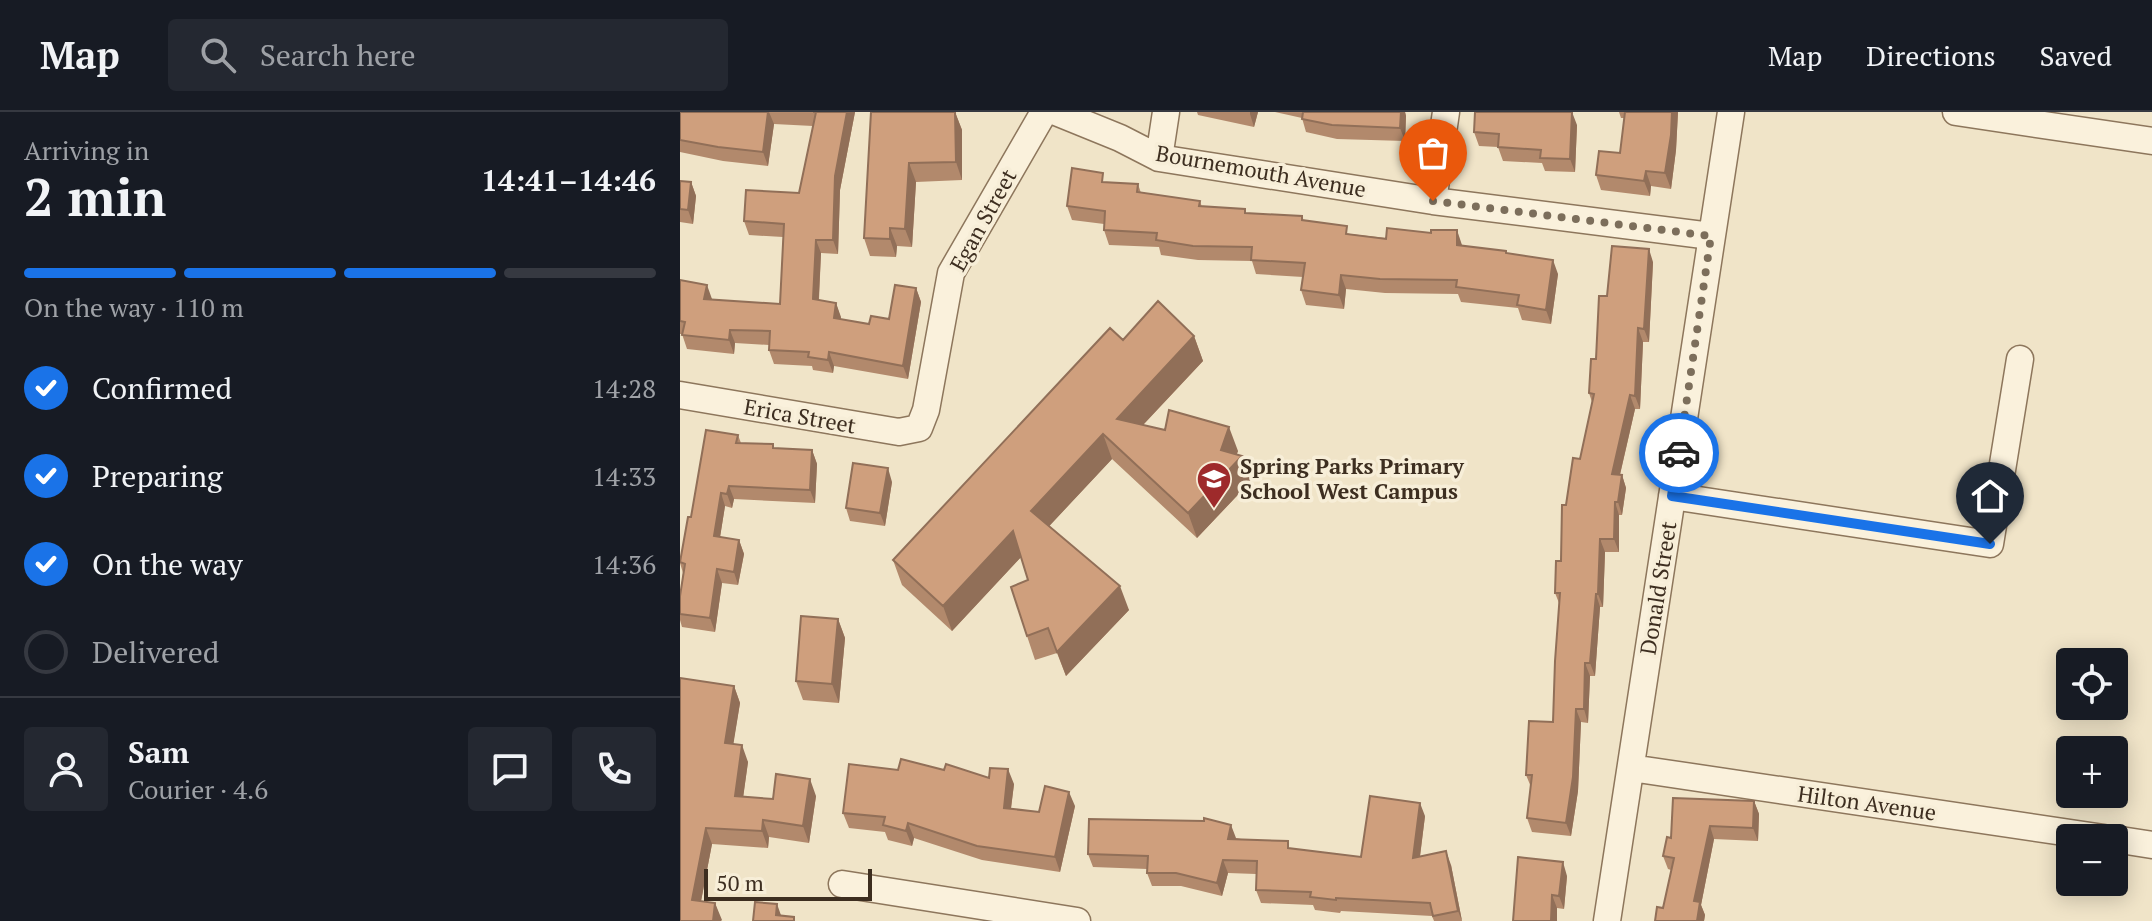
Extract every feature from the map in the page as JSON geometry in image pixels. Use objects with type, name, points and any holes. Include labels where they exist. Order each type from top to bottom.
[{"type":"street","name":"Egan Street","points":[[919,428],[926,410],[951,273],[1044,112]]},
{"type":"street","name":"Bournemouth Avenue","points":[[1056,112],[1159,158],[1433,201],[1711,236]]},
{"type":"street","points":[[1159,158],[1166,112]]},
{"type":"street","points":[[1433,201],[1446,112]]},
{"type":"street","name":"Donald Street","points":[[1607,921],[1731,112]]},
{"type":"street","points":[[1956,112],[2152,141]]},
{"type":"street","points":[[1672,496],[1990,544],[2020,359]]},
{"type":"street","name":"Erica Street","points":[[680,395],[899,432],[919,428]]},
{"type":"street","name":"Hilton Avenue","points":[[1631,768],[2056,831]]},
{"type":"street","points":[[2128,841],[2152,845]]},
{"type":"street","points":[[842,884],[1077,921]]},
{"type":"building","points":[[680,112],[768,112],[763,152],[680,140]]},
{"type":"building","points":[[816,112],[847,112],[835,176],[833,240],[816,240],[813,299],[836,303],[834,318],[869,324],[871,316],[889,319],[895,285],[916,288],[903,366],[829,352],[828,360],[808,357],[809,352],[769,350],[770,331],[730,330],[729,340],[682,335],[685,322],[680,321],[680,280],[707,285],[704,299],[780,304],[784,224],[744,221],[746,190],[799,193]]},
{"type":"building","points":[[871,112],[955,112],[956,162],[909,163],[905,229],[890,228],[890,239],[864,238]]},
{"type":"building","points":[[1303,112],[1401,112],[1400,128],[1332,125],[1302,119]]},
{"type":"building","points":[[1475,112],[1572,112],[1570,159],[1540,158],[1541,150],[1498,147],[1499,134],[1474,132]]},
{"type":"building","points":[[1625,112],[1672,112],[1665,173],[1646,171],[1644,181],[1596,175],[1599,151],[1620,153]]},
{"type":"building","points":[[1072,168],[1103,173],[1102,182],[1138,184],[1137,192],[1200,201],[1199,206],[1245,209],[1245,213],[1302,216],[1302,220],[1347,226],[1346,234],[1386,239],[1387,228],[1431,233],[1431,230],[1457,230],[1457,245],[1553,260],[1546,310],[1517,305],[1519,295],[1456,287],[1457,280],[1341,275],[1339,295],[1301,290],[1305,263],[1251,260],[1252,247],[1193,246],[1156,240],[1157,233],[1104,230],[1105,211],[1067,206]]},
{"type":"building","points":[[680,181],[691,182],[688,210],[680,209]]},
{"type":"building","points":[[1612,246],[1649,249],[1644,329],[1638,328],[1635,396],[1630,395],[1612,474],[1622,475],[1618,502],[1615,502],[1614,539],[1600,539],[1598,594],[1590,663],[1585,663],[1584,709],[1576,709],[1573,777],[1566,823],[1527,818],[1532,775],[1526,775],[1529,721],[1553,722],[1560,593],[1555,593],[1556,561],[1561,561],[1562,505],[1566,505],[1573,458],[1580,459],[1594,394],[1589,393],[1591,359],[1596,359],[1599,296],[1607,296]]},
{"type":"building","points":[[1158,301],[1194,336],[1117,419],[1165,430],[1169,410],[1229,427],[1221,450],[1242,456],[1188,513],[1103,434],[1031,511],[1120,586],[1057,652],[1048,628],[1027,636],[1011,587],[1028,580],[1013,531],[943,606],[893,560],[1110,328],[1123,340]]},
{"type":"building","points":[[706,430],[738,435],[736,443],[812,450],[810,490],[729,486],[727,494],[721,493],[714,536],[739,540],[734,572],[717,569],[710,618],[680,614],[685,564],[680,562]]},
{"type":"building","points":[[853,463],[888,468],[880,513],[846,508]]},
{"type":"building","points":[[801,616],[838,619],[832,684],[796,681]]},
{"type":"building","points":[[680,678],[734,686],[725,743],[742,745],[735,796],[773,799],[776,774],[810,779],[803,826],[763,820],[762,831],[706,828],[692,900],[715,903],[713,921],[680,921]]},
{"type":"building","points":[[901,759],[944,770],[946,764],[989,778],[990,768],[1008,769],[1004,808],[1039,812],[1045,786],[1069,792],[1055,857],[977,846],[908,823],[906,831],[883,825],[885,817],[843,813],[849,764],[898,770]]},
{"type":"building","points":[[1370,796],[1420,803],[1413,858],[1446,851],[1458,911],[1433,916],[1430,903],[1336,900],[1310,897],[1311,892],[1256,890],[1257,861],[1223,860],[1217,883],[1176,873],[1147,873],[1148,856],[1088,854],[1089,819],[1204,821],[1204,818],[1231,825],[1228,839],[1288,841],[1288,848],[1361,857]]},
{"type":"building","points":[[1673,798],[1754,801],[1753,828],[1710,826],[1694,901],[1700,902],[1697,921],[1655,921],[1657,907],[1663,908],[1674,858],[1663,856],[1667,837],[1671,838]]},
{"type":"building","points":[[1518,857],[1563,862],[1559,896],[1552,895],[1551,921],[1513,921]]},
{"type":"building","points":[[755,902],[777,904],[776,915],[794,917],[794,921],[753,921]]},
{"type":"way so far","points":[[1433,201],[1711,236],[1679,453]]},
{"type":"place","name":"Spring Parks Primary School West Campus","points":[[1214,510]]},
{"type":"route","points":[[1679,453],[1672,496],[1990,544]]}]
